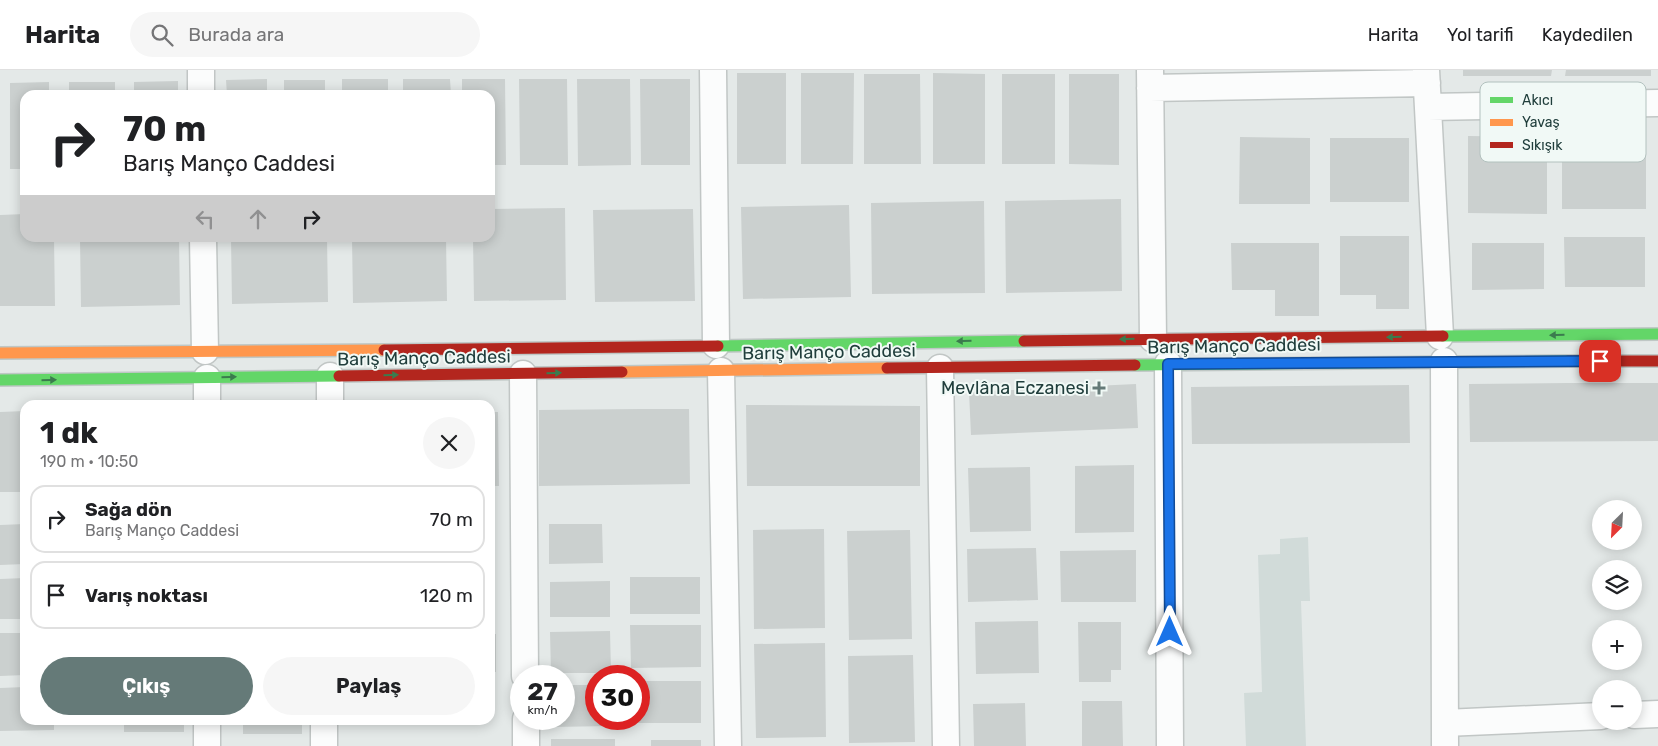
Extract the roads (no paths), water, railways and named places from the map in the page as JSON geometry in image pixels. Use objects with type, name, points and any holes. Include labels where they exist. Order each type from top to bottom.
[{"type":"street","points":[[201,70],[201,90]]},
{"type":"street","points":[[713,70],[716,345]]},
{"type":"street","points":[[1153,339],[1150,79],[1427,87],[1480,91]]},
{"type":"street","points":[[1427,87],[1442,349],[1445,734],[1592,717]]},
{"type":"street","points":[[203,242],[204,351]]},
{"type":"street","name":"Barış Manço Caddesi","points":[[0,380],[1168,364],[1442,349],[1658,334]]},
{"type":"street","name":"Barış Manço Caddesi","points":[[0,354],[1153,339],[1442,349],[1658,361]]},
{"type":"street","points":[[1168,364],[1170,746]]},
{"type":"street","points":[[940,368],[946,746]]},
{"type":"street","points":[[721,371],[728,746]]},
{"type":"street","points":[[522,374],[525,665]]},
{"type":"street","points":[[330,376],[330,400]]},
{"type":"street","points":[[207,378],[207,400]]},
{"type":"street","points":[[1642,715],[1658,714]]},
{"type":"street","points":[[207,725],[207,746]]},
{"type":"street","points":[[324,725],[324,746]]},
{"type":"street","points":[[526,730],[526,746]]},
{"type":"place","name":"Mevlâna Eczanesi","points":[[1099,388]]}]
